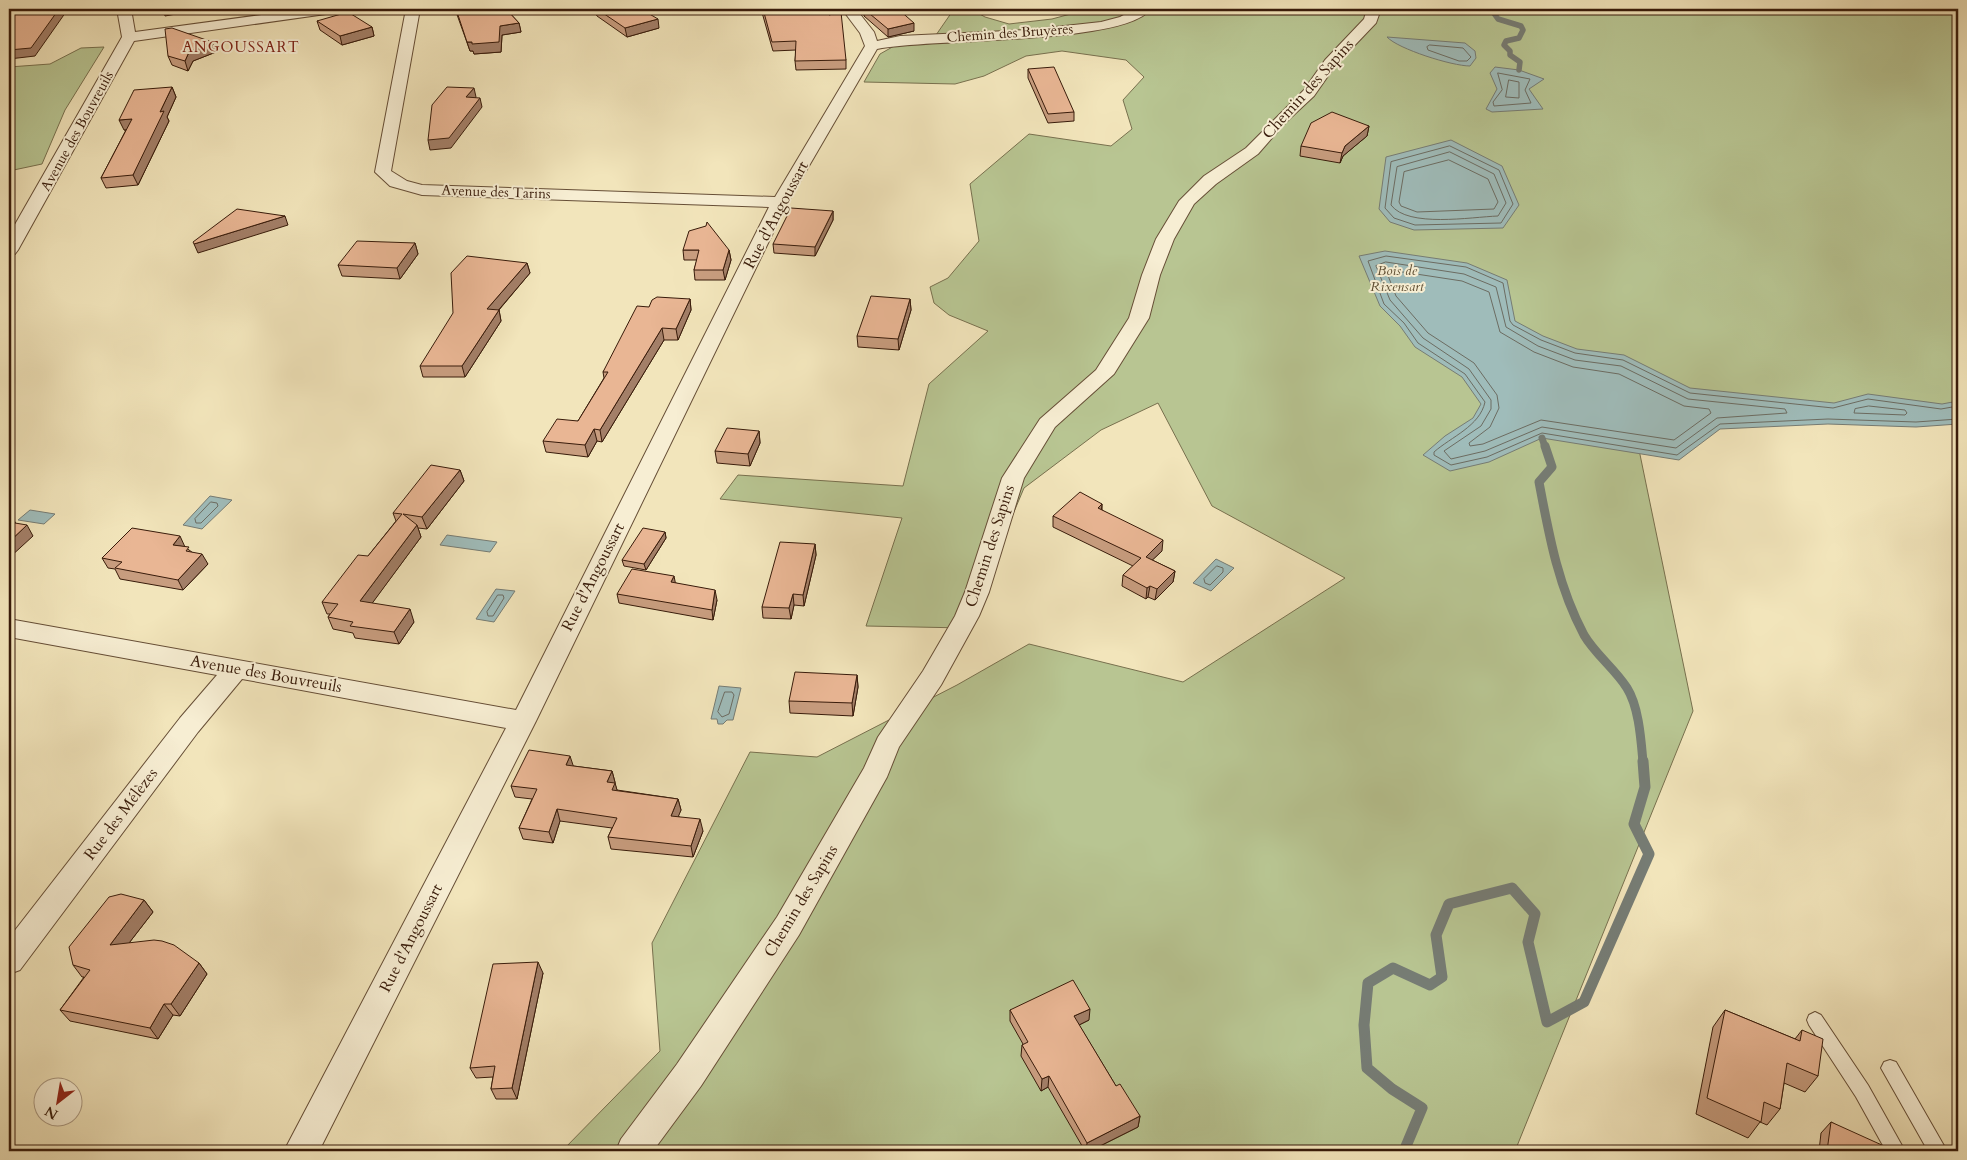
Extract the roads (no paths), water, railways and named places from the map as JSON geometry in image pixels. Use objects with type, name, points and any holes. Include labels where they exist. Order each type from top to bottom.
[{"type":"street","points":[[124,9],[129,37],[333,9]]},
{"type":"street","name":"Avenue des Tarins","points":[[412,9],[383,172],[390,180],[403,186],[422,190],[780,202]]},
{"type":"street","points":[[849,9],[867,32],[872,46]]},
{"type":"street","name":"Chemin des Bruyères","points":[[872,46],[900,40],[1020,34],[1101,26],[1125,20],[1144,9]]},
{"type":"street","name":"Chemin des Sapins","points":[[633,1151],[689,1075],[788,926],[877,770],[887,744],[932,678],[967,616],[977,592],[998,520],[1013,478],[1047,423],[1104,374],[1139,318],[1151,275],[1165,239],[1187,201],[1210,180],[1252,151],[1280,120],[1309,93],[1330,63],[1371,20],[1374,9]]},
{"type":"street","name":"Avenue des Bouvreuils","points":[[9,250],[129,37]]},
{"type":"street","name":"Rue d'Angoussart","points":[[301,1151],[523,721],[780,202],[872,46]]},
{"type":"street","name":"Avenue des Bouvreuils","points":[[9,628],[523,721]]},
{"type":"street","name":"Rue des Mélèzes","points":[[9,960],[189,725],[236,668]]},
{"type":"lane","points":[[1815,1020],[1872,1108],[1896,1151]]},
{"type":"lane","points":[[1890,1068],[1938,1151]]},
{"type":"water","points":[[1387,37],[1465,43],[1475,51],[1476,58],[1470,66],[1451,63],[1402,47]]},
{"type":"water","points":[[1495,67],[1519,70],[1544,79],[1529,89],[1543,109],[1492,112],[1486,109],[1497,89],[1490,73]]},
{"type":"water","points":[[1451,140],[1502,166],[1519,205],[1503,228],[1414,230],[1390,222],[1379,209],[1386,157]]},
{"type":"water","points":[[1385,251],[1467,263],[1507,280],[1515,321],[1543,336],[1577,349],[1624,355],[1690,388],[1834,403],[1868,394],[1942,404],[1958,401],[1958,424],[1916,427],[1828,424],[1720,429],[1679,460],[1542,438],[1489,462],[1450,471],[1423,455],[1445,436],[1473,418],[1481,404],[1462,377],[1415,347],[1400,326],[1380,306],[1359,256]]},
{"type":"water","points":[[210,496],[232,500],[202,529],[183,525]]},
{"type":"water","points":[[30,510],[55,514],[44,524],[18,520]]},
{"type":"water","points":[[447,535],[497,542],[490,552],[440,545]]},
{"type":"water","points":[[1216,559],[1234,568],[1211,591],[1193,583]]},
{"type":"water","points":[[496,589],[515,591],[494,622],[476,619]]},
{"type":"water","points":[[719,686],[741,688],[733,720],[727,720],[723,724],[718,724],[717,719],[711,719]]},
{"type":"waterway","points":[[1494,9],[1493,12],[1498,19],[1521,26],[1523,30],[1519,38],[1506,41],[1504,45],[1510,51],[1510,55],[1520,62],[1519,70]]},
{"type":"waterway","points":[[1542,438],[1545,447]]},
{"type":"waterway","points":[[1545,446],[1552,467],[1539,482],[1561,579],[1567,598],[1584,635],[1622,681],[1631,696],[1639,724],[1643,762]]},
{"type":"waterway","points":[[1404,1151],[1422,1108],[1392,1089],[1367,1068],[1364,1025],[1368,983],[1393,968],[1430,985],[1442,977],[1436,935],[1449,904],[1512,888],[1535,914],[1528,942],[1547,1022],[1584,1002],[1649,854],[1634,824],[1645,787],[1643,761]]},
{"type":"district","name":"ANGOUSSART","points":[[241,47]]},
{"type":"park label","name":"Bois de Rixensart","points":[[1397,278]]}]
